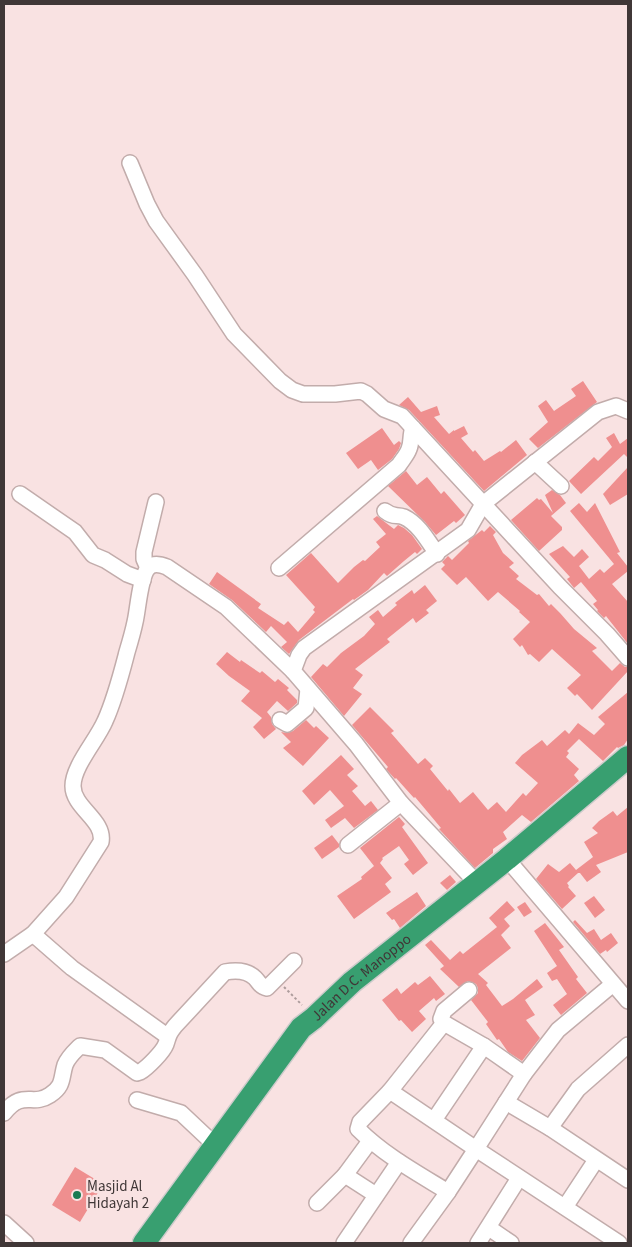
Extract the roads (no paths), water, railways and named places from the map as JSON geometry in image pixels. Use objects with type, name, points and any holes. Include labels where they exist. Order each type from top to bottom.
[{"type":"highway","name":"Jalan D.C. Manoppo","points":[[144,1243],[301,1028],[352,982],[507,859],[628,757]]},
{"type":"street","points":[[130,163],[156,221],[234,334],[280,381],[292,390],[303,394],[361,392],[368,394],[384,408],[402,416],[628,658]]},
{"type":"street","points":[[293,670],[304,648],[468,530],[483,504],[598,412],[616,406],[628,411]]},
{"type":"street","points":[[279,568],[399,465],[409,450],[410,436],[413,428]]},
{"type":"street","points":[[535,462],[561,486]]},
{"type":"street","points":[[20,494],[75,532],[94,555],[127,574],[146,574],[160,565],[167,567],[226,607],[293,670],[355,743],[401,802],[476,882]]},
{"type":"street","points":[[4,954],[33,934],[66,897],[101,842],[101,833],[78,799],[73,784],[77,771],[105,722],[117,690],[146,574],[144,552],[156,502]]},
{"type":"street","points":[[385,511],[392,516],[403,516],[420,529],[436,554]]},
{"type":"street","points":[[280,720],[287,724],[306,708],[308,689]]},
{"type":"street","points":[[348,845],[401,802]]},
{"type":"street","points":[[507,859],[628,1001]]},
{"type":"street","points":[[33,934],[72,968],[167,1036]]},
{"type":"street","points":[[4,1113],[14,1102],[40,1099],[51,1094],[63,1080],[65,1065],[80,1046],[103,1049],[137,1073],[140,1072],[164,1048],[167,1043],[167,1036],[225,972],[239,970],[245,972],[254,977],[261,986],[267,988],[294,961]]},
{"type":"street","points":[[414,1242],[524,1074],[558,1030],[613,984]]},
{"type":"street","points":[[469,990],[444,1011],[441,1019],[444,1023],[484,1046],[524,1074]]},
{"type":"street","points":[[444,1023],[390,1091],[359,1124],[358,1130],[399,1162],[448,1192]]},
{"type":"street","points":[[550,1128],[578,1088],[628,1045]]},
{"type":"street","points":[[434,1120],[484,1046]]},
{"type":"street","points":[[390,1091],[565,1207],[602,1239],[619,1243]]},
{"type":"street","points":[[137,1100],[181,1113],[215,1145]]},
{"type":"street","points":[[506,1102],[550,1128],[628,1180]]},
{"type":"street","points":[[317,1203],[345,1175],[370,1141]]},
{"type":"street","points":[[565,1207],[596,1160]]},
{"type":"street","points":[[344,1243],[399,1162]]},
{"type":"street","points":[[345,1175],[376,1195]]},
{"type":"street","points":[[478,1243],[519,1178]]},
{"type":"street","points":[[4,1223],[26,1243]]},
{"type":"street","points":[[489,1228],[511,1243]]},
{"type":"place","name":"Masjid Al Hidayah 2","points":[[77,1195]]}]
